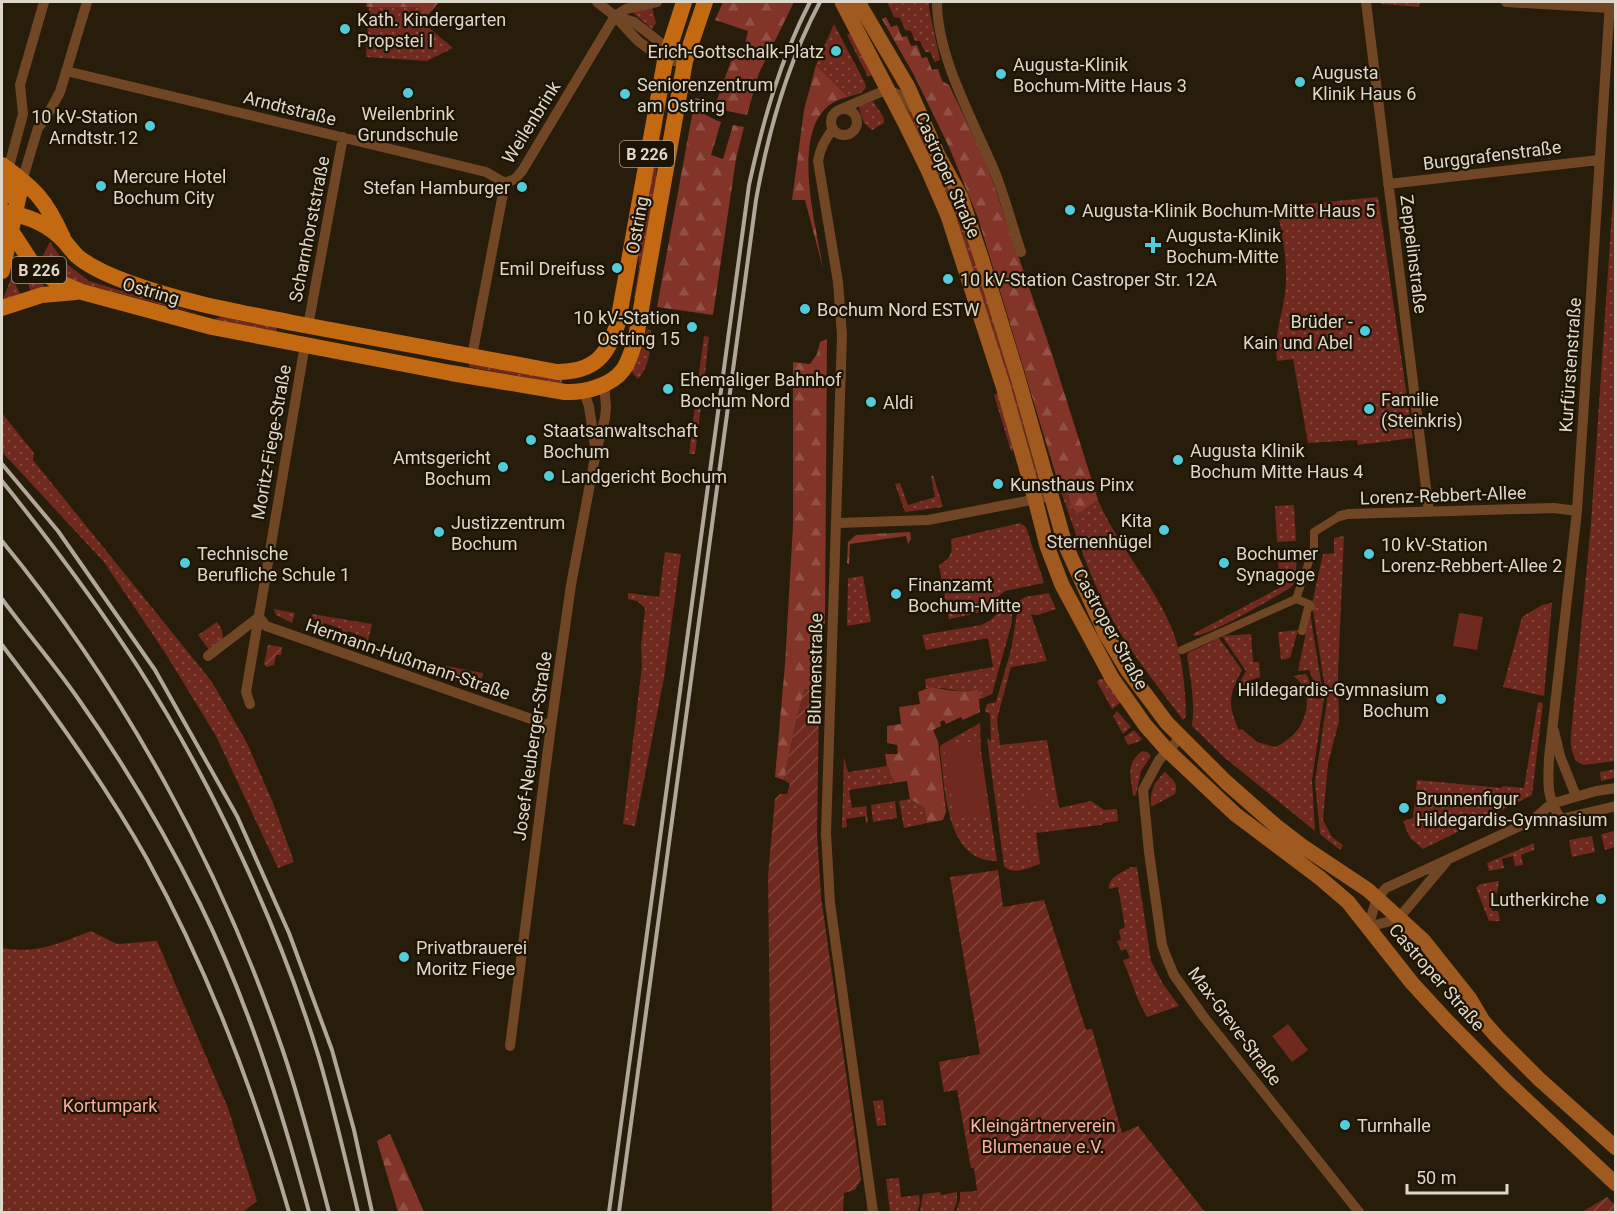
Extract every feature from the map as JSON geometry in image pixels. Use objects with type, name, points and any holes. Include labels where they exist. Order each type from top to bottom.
[{"type":"main road","name":"B 226","points":[[666,55],[684,2]]},
{"type":"main road","name":"B 226","points":[[685,61],[705,2]]},
{"type":"main road","name":"Castroper Straße","points":[[842,2],[928,170],[948,216],[987,335],[1047,546],[1062,585],[1112,678],[1145,725],[1167,750],[1235,814],[1348,902],[1412,983],[1453,1028],[1616,1184]]},
{"type":"main road","name":"Castroper Straße","points":[[858,2],[917,104],[922,122],[961,197],[975,237],[1065,544],[1105,633],[1128,671],[1180,738],[1276,826],[1377,898],[1423,940],[1498,1038],[1539,1079],[1616,1148]]},
{"type":"main road","name":"Ostring","points":[[6,215],[36,219],[64,241],[77,256],[129,283],[215,307],[556,372],[578,370],[604,354],[612,342],[618,322],[666,55]]},
{"type":"main road","name":"Ostring","points":[[10,232],[25,255],[40,271],[54,280],[82,291],[202,325],[451,373],[565,392],[584,391],[604,383],[622,371],[635,343],[685,61]]},
{"type":"main road","name":"B 226","points":[[2,271],[10,232],[6,215],[22,181],[4,180]]},
{"type":"main road","name":"Ostring","points":[[22,181],[48,206],[64,241]]},
{"type":"main road","name":"B 226","points":[[2,308],[42,295],[82,291]]},
{"type":"main road","points":[[305,344],[308,326]]},
{"type":"main road","points":[[451,373],[472,356]]},
{"type":"main road","points":[[587,366],[604,383]]},
{"type":"main road","points":[[584,391],[587,366]]},
{"type":"street","points":[[4,180],[23,114],[20,85],[44,2]]},
{"type":"street","points":[[22,181],[38,128],[55,104],[87,2]]},
{"type":"street","points":[[597,2],[615,16],[634,22],[666,55],[685,61]]},
{"type":"street","points":[[615,16],[626,9],[657,2]]},
{"type":"street","points":[[937,2],[939,25],[956,84],[996,174],[1021,252]]},
{"type":"street","name":"Zeppelinstraße","points":[[1366,2],[1429,512]]},
{"type":"street","points":[[1506,2],[1610,5]]},
{"type":"street","name":"Kurfürstenstraße","points":[[1551,804],[1548,782],[1551,740],[1554,730],[1577,511],[1610,5]]},
{"type":"street","name":"Weilenbrink","points":[[472,356],[505,183],[514,179],[522,171],[615,16]]},
{"type":"street","name":"Arndtstraße","points":[[66,71],[486,172],[505,183]]},
{"type":"street","points":[[841,109],[881,92],[888,92],[905,97],[922,122]]},
{"type":"street","points":[[833,129],[843,135],[849,134],[856,126],[852,112],[841,109]]},
{"type":"street","name":"Blumenstraße","points":[[841,109],[832,116],[833,129],[819,152],[818,161],[838,282],[842,335],[826,833],[829,885],[873,1212]]},
{"type":"street","name":"Scharnhorststraße","points":[[308,326],[343,137]]},
{"type":"street","name":"Burggrafenstraße","points":[[1388,184],[1599,160]]},
{"type":"street","name":"Moritz-Fiege-Straße","points":[[250,704],[246,692],[305,344]]},
{"type":"street","name":"Josef-Neuberger-Straße","points":[[510,1046],[571,585],[596,452],[605,418],[604,383]]},
{"type":"street","name":"Josef-Neuberger-Straße","points":[[584,391],[590,407],[596,452]]},
{"type":"street","points":[[837,523],[928,520],[1051,495]]},
{"type":"street","name":"Lorenz-Rebbert-Allee","points":[[1296,599],[1314,547],[1314,532],[1340,516],[1554,508],[1577,511]]},
{"type":"street","points":[[1182,650],[1296,599],[1310,606],[1302,631]]},
{"type":"street","points":[[208,656],[259,616]]},
{"type":"street","name":"Hermann-Hußmann-Straße","points":[[259,616],[266,626],[551,726]]},
{"type":"street","name":"Kurfürstenstraße","points":[[1554,730],[1563,766],[1576,796]]},
{"type":"street","name":"Max-Greve-Straße","points":[[1180,738],[1167,750],[1145,783],[1143,801],[1162,945],[1167,961],[1174,975],[1203,1016],[1359,1212]]},
{"type":"street","points":[[1368,927],[1377,898],[1386,888],[1533,820],[1551,804],[1616,788]]},
{"type":"street","points":[[1564,818],[1576,796]]},
{"type":"street","points":[[1551,804],[1564,818]]},
{"type":"street","points":[[1533,820],[1564,818],[1616,807]]},
{"type":"street","points":[[1368,927],[1398,918],[1448,859]]},
{"type":"green space","points":[[367,2],[439,2],[422,22],[420,7],[366,7]]},
{"type":"green space","points":[[723,2],[794,2],[759,73],[747,115],[722,110],[710,114],[705,109],[694,107],[695,98],[716,103],[735,50],[743,52],[748,31],[715,20]]},
{"type":"green space","points":[[887,2],[929,2],[940,60],[935,62],[930,52],[925,52],[920,41],[915,41],[911,31],[905,30],[900,18],[894,17]]},
{"type":"green space","points":[[1378,2],[1420,2],[1419,7]]},
{"type":"green space","points":[[369,7],[420,7],[422,22],[453,48],[427,61],[366,57]]},
{"type":"green space","points":[[652,7],[656,23],[652,29],[632,12]]},
{"type":"green space","points":[[886,17],[891,27],[897,25],[902,37],[907,36],[911,46],[917,45],[922,58],[927,57],[932,70],[938,69],[942,81],[949,85],[986,162],[1052,354],[1098,500],[1078,514],[1071,507],[1067,490],[1060,489],[978,218],[949,147],[915,77],[882,19]]},
{"type":"green space","name":"Erich-Gottschalk-Platz","points":[[834,24],[866,88],[861,93],[848,97],[816,65]]},
{"type":"green space","points":[[851,33],[872,75],[868,77],[847,35]]},
{"type":"green space","points":[[816,65],[848,97],[828,106],[816,123],[810,145],[808,170],[823,268],[805,200],[792,200],[804,110]]},
{"type":"green space","points":[[670,77],[657,156],[656,185],[637,299],[634,298],[639,267],[638,243]]},
{"type":"green space","points":[[901,100],[911,113],[950,188],[975,254],[1040,484],[1037,483]]},
{"type":"green space","points":[[873,101],[884,118],[884,123],[872,130],[864,123],[859,106]]},
{"type":"green space","points":[[693,110],[721,122],[711,155],[723,159],[733,125],[744,127],[736,159],[713,315],[657,307]]},
{"type":"green space","points":[[1615,168],[1615,761],[1584,765],[1575,759],[1571,739],[1591,523]]},
{"type":"green space","points":[[1378,197],[1413,438],[1358,445],[1357,440],[1308,443],[1293,359],[1277,361],[1278,331],[1286,273],[1278,212],[1285,206]]},
{"type":"green space","points":[[50,242],[63,261],[89,281],[198,314],[68,280],[40,261]]},
{"type":"green space","points":[[28,269],[44,286],[43,289],[31,293],[27,280]]},
{"type":"green space","points":[[13,273],[15,284],[21,295],[2,302]]},
{"type":"green space","points":[[221,317],[277,328],[276,333],[211,320]]},
{"type":"green space","points":[[647,329],[651,330],[649,356],[638,379],[631,369],[642,349]]},
{"type":"green space","points":[[704,336],[709,337],[704,383],[698,381]]},
{"type":"green space","points":[[827,339],[825,623],[817,637],[815,689],[805,689],[784,780],[775,777],[785,664],[793,525],[793,362],[810,364],[817,354],[820,342]]},
{"type":"green space","points":[[469,363],[562,379],[562,384],[469,367]]},
{"type":"green space","points":[[998,393],[1015,450],[1011,451],[994,395]]},
{"type":"green space","points":[[695,405],[701,406],[695,454],[689,454]]},
{"type":"green space","points":[[2,413],[34,453],[33,460],[212,682],[247,743],[273,803],[294,862],[278,868],[216,736],[164,651],[104,562],[2,452]]},
{"type":"green space","points":[[933,475],[943,507],[905,512],[895,484],[900,483],[908,505],[935,497],[931,476]]},
{"type":"green space","points":[[1060,489],[1067,490],[1071,507],[1078,514],[1098,500],[1115,534],[1156,596],[1176,639],[1181,661],[1186,716],[1183,720],[1141,664],[1113,620],[1086,562]]},
{"type":"green space","points":[[1294,505],[1296,541],[1277,542],[1275,506]]},
{"type":"green space","points":[[1020,523],[1026,527],[1044,583],[1005,591],[978,613],[949,619],[939,565],[950,555],[951,539]]},
{"type":"green space","points":[[910,532],[911,539],[908,544],[906,536],[850,544],[849,564],[847,563],[848,542],[856,535]]},
{"type":"green space","points":[[1344,536],[1338,673],[1339,721],[1328,764],[1323,820],[1332,837],[1343,845],[1340,850],[1320,834],[1315,782],[1327,701],[1312,604],[1323,554],[1334,553],[1334,538]]},
{"type":"green space","points":[[665,552],[681,554],[664,678],[635,826],[623,824],[642,666],[641,647],[645,608],[637,601],[628,599],[628,593],[659,597]]},
{"type":"green space","points":[[1278,555],[1297,555],[1295,582],[1290,588],[1213,630],[1194,636],[1193,634],[1279,588]]},
{"type":"green space","points":[[863,576],[871,622],[847,626],[848,578]]},
{"type":"green space","points":[[1049,593],[1056,609],[1038,615],[1031,614],[1047,661],[1011,667],[997,719],[1000,745],[1047,740],[1059,808],[1091,801],[1104,810],[1117,809],[1118,821],[1036,833],[1040,864],[1016,871],[1004,866],[987,738],[991,741],[990,714],[985,711],[987,704],[996,702],[1011,650],[1019,601],[1025,597]]},
{"type":"green space","points":[[1012,602],[1012,622],[992,694],[983,698],[978,689],[963,691],[926,688],[925,679],[993,667],[988,638],[926,650],[922,635],[981,625],[991,620],[1007,603]]},
{"type":"green space","points":[[1552,603],[1544,696],[1503,687],[1522,617],[1542,605]]},
{"type":"green space","points":[[274,609],[295,613],[292,623],[276,615]]},
{"type":"green space","points":[[1310,612],[1323,694],[1320,696],[1309,670],[1298,671]]},
{"type":"green space","points":[[1459,613],[1483,617],[1477,650],[1453,646]]},
{"type":"green space","points":[[312,614],[372,624],[366,649],[363,647],[366,638],[348,631],[344,641],[339,639],[342,629],[324,623],[320,632],[315,631],[319,621],[311,618]]},
{"type":"green space","points":[[217,622],[222,630],[223,639],[210,651],[198,635]]},
{"type":"green space","points":[[1298,630],[1290,658],[1281,660],[1278,632]]},
{"type":"green space","points":[[1251,634],[1253,662],[1259,662],[1260,677],[1250,680],[1238,690],[1236,689],[1246,671],[1222,636]]},
{"type":"green space","points":[[1219,638],[1242,670],[1234,686],[1231,700],[1235,721],[1239,730],[1242,729],[1257,742],[1275,747],[1285,742],[1302,723],[1307,701],[1306,693],[1293,676],[1306,674],[1318,699],[1324,698],[1312,780],[1315,831],[1225,758],[1192,726],[1193,700],[1187,656],[1188,653]]},
{"type":"green space","points":[[268,645],[282,647],[281,655],[276,655],[274,665],[267,667],[264,664]]},
{"type":"green space","points":[[392,657],[483,673],[480,689]]},
{"type":"green space","points":[[1099,679],[1105,679],[1121,702],[1112,709],[1097,682]]},
{"type":"green space","points":[[931,687],[961,691],[978,689],[983,698],[979,699],[980,712],[963,720],[961,717],[946,724],[944,720],[940,722],[941,726],[933,730],[938,741],[946,812],[943,820],[927,823],[924,807],[910,799],[907,781],[894,783],[885,754],[898,754],[897,745],[887,743],[887,726],[901,724],[899,707],[920,704],[918,692]]},
{"type":"green space","points":[[805,689],[815,689],[819,700],[817,834],[821,897],[861,1179],[855,1190],[844,1193],[843,1212],[772,1212],[768,875],[775,799],[780,794],[787,794],[790,784],[784,780]]},
{"type":"green space","points":[[1538,702],[1543,703],[1532,795],[1423,849],[1410,838],[1403,821],[1413,818],[1417,780],[1524,788]]},
{"type":"green space","points":[[1117,711],[1131,727],[1123,734],[1113,716]]},
{"type":"green space","points":[[980,723],[981,751],[997,861],[980,858],[967,849],[957,836],[951,820],[944,783],[941,745]]},
{"type":"green space","points":[[1134,730],[1142,739],[1128,745],[1124,737]]},
{"type":"green space","points":[[978,741],[988,815],[955,819],[944,746]]},
{"type":"green space","points":[[1142,751],[1151,756],[1141,771],[1136,795],[1133,796],[1131,766]]},
{"type":"green space","points":[[844,758],[848,772],[887,766],[894,783],[849,790],[852,808],[866,806],[868,822],[866,823],[865,816],[846,819],[847,827],[842,828]]},
{"type":"green space","points":[[1615,769],[1615,778],[1601,781],[1600,772]]},
{"type":"green space","points":[[1165,772],[1175,784],[1175,794],[1151,807],[1153,788]]},
{"type":"green space","points":[[1044,790],[1047,804],[1028,807],[1025,793]]},
{"type":"green space","points":[[910,799],[924,807],[927,823],[904,828],[899,801]]},
{"type":"green space","points":[[895,801],[897,818],[873,822],[871,805]]},
{"type":"green space","points":[[1615,831],[1615,847],[1605,850],[1601,834]]},
{"type":"green space","points":[[1592,836],[1595,852],[1572,857],[1569,840]]},
{"type":"green space","points":[[1534,843],[1534,850],[1521,855],[1523,865],[1515,866],[1513,856],[1502,859],[1504,868],[1489,871],[1487,863]]},
{"type":"green space","points":[[1131,867],[1137,867],[1151,961],[1163,984],[1179,1006],[1147,1017],[1123,960],[1130,958],[1126,949],[1121,951],[1117,941],[1121,940],[1119,930],[1125,927],[1118,887],[1109,889],[1113,878]]},
{"type":"green space","name":"Kleingärtnerverein Blumenaue e.V.","points":[[998,870],[1003,907],[1044,900],[1086,1030],[1092,1029],[1122,1133],[1138,1126],[1205,1212],[980,1212],[974,1168],[971,1168],[957,1090],[944,1092],[939,1062],[980,1054],[950,877]]},
{"type":"green space","points":[[1499,881],[1497,893],[1489,895],[1492,911],[1498,911],[1500,921],[1489,921],[1476,888],[1480,884]]},
{"type":"green space","name":"Kortumpark","points":[[91,931],[117,944],[157,941],[228,1108],[257,1201],[243,1212],[2,1212],[2,948],[37,949]]},
{"type":"green space","points":[[1288,1024],[1308,1050],[1292,1062],[1272,1036]]},
{"type":"green space","points":[[883,1100],[886,1125],[877,1126],[873,1101]]},
{"type":"green space","points":[[390,1134],[424,1212],[398,1212],[377,1141]]},
{"type":"green space","points":[[899,1178],[901,1197],[919,1195],[920,1203],[917,1212],[890,1212],[886,1179]]},
{"type":"green space","points":[[977,1191],[980,1212],[956,1212],[960,1192]]},
{"type":"green space","points":[[940,1192],[941,1195],[957,1192],[957,1202],[953,1212],[920,1212],[923,1194]]},
{"type":"green space","points":[[1607,1197],[1615,1205],[1615,1212],[1582,1212]]},
{"type":"railway","points":[[609,1212],[749,185],[760,138],[781,69],[810,2]]},
{"type":"railway","points":[[619,1212],[756,200],[766,149],[788,74],[820,2]]},
{"type":"railway","points":[[2,464],[58,531],[155,670],[237,816],[289,933],[332,1050],[354,1130],[372,1212]]},
{"type":"railway","points":[[2,481],[72,572],[138,667],[166,712],[218,807],[264,907],[303,1008],[330,1096],[358,1212]]},
{"type":"railway","points":[[2,541],[47,598],[89,658],[165,783],[199,848],[230,914],[283,1051],[329,1212]]},
{"type":"railway","points":[[2,599],[70,687],[112,749],[187,877],[217,941],[262,1055],[309,1212]]},
{"type":"railway","points":[[2,645],[96,776],[131,831],[169,901],[210,988],[245,1076],[289,1212]]},
{"type":"place","name":"Kath. Kindergarten Propstei I","points":[[345,29]]},
{"type":"place","name":"Erich-Gottschalk-Platz","points":[[836,51]]},
{"type":"place","name":"Augusta-Klinik Bochum-Mitte Haus 3","points":[[1001,74]]},
{"type":"place","name":"Augusta Klinik Haus 6","points":[[1300,82]]},
{"type":"place","name":"Weilenbrink Grundschule","points":[[408,93]]},
{"type":"place","name":"Seniorenzentrum am Ostring","points":[[625,94]]},
{"type":"place","name":"10 kV-Station Arndtstr.12","points":[[150,126]]},
{"type":"place","name":"Mercure Hotel Bochum City","points":[[101,186]]},
{"type":"place","name":"Stefan Hamburger","points":[[522,187]]},
{"type":"place","name":"Augusta-Klinik Bochum-Mitte Haus 5","points":[[1070,210]]},
{"type":"place","name":"Augusta-Klinik Bochum-Mitte","points":[[1153,245]]},
{"type":"place","name":"Emil Dreifuss","points":[[617,268]]},
{"type":"place","name":"10 kV-Station Castroper Str. 12A","points":[[948,279]]},
{"type":"place","name":"Bochum Nord ESTW","points":[[805,309]]},
{"type":"place","name":"10 kV-Station Ostring 15","points":[[692,327]]},
{"type":"place","name":"Brüder - Kain und Abel","points":[[1365,331]]},
{"type":"place","name":"Ehemaliger Bahnhof Bochum Nord","points":[[668,389]]},
{"type":"place","name":"Aldi","points":[[871,402]]},
{"type":"place","name":"Familie (Steinkris)","points":[[1369,409]]},
{"type":"place","name":"Staatsanwaltschaft Bochum","points":[[531,440]]},
{"type":"place","name":"Augusta Klinik Bochum Mitte Haus 4","points":[[1178,460]]},
{"type":"place","name":"Amtsgericht Bochum","points":[[503,467]]},
{"type":"place","name":"Landgericht Bochum","points":[[549,476]]},
{"type":"place","name":"Kunsthaus Pinx","points":[[998,484]]},
{"type":"place","name":"Kita Sternenhügel","points":[[1164,530]]},
{"type":"place","name":"Justizzentrum Bochum","points":[[439,532]]},
{"type":"place","name":"10 kV-Station Lorenz-Rebbert-Allee 2","points":[[1369,554]]},
{"type":"place","name":"Technische Berufliche Schule 1","points":[[185,563]]},
{"type":"place","name":"Bochumer Synagoge","points":[[1224,563]]},
{"type":"place","name":"Finanzamt Bochum-Mitte","points":[[896,594]]},
{"type":"place","name":"Hildegardis-Gymnasium Bochum","points":[[1441,699]]},
{"type":"place","name":"Brunnenfigur Hildegardis-Gymnasium","points":[[1404,808]]},
{"type":"place","name":"Lutherkirche","points":[[1601,899]]},
{"type":"place","name":"Privatbrauerei Moritz Fiege","points":[[404,957]]},
{"type":"place","name":"Turnhalle","points":[[1345,1125]]}]
